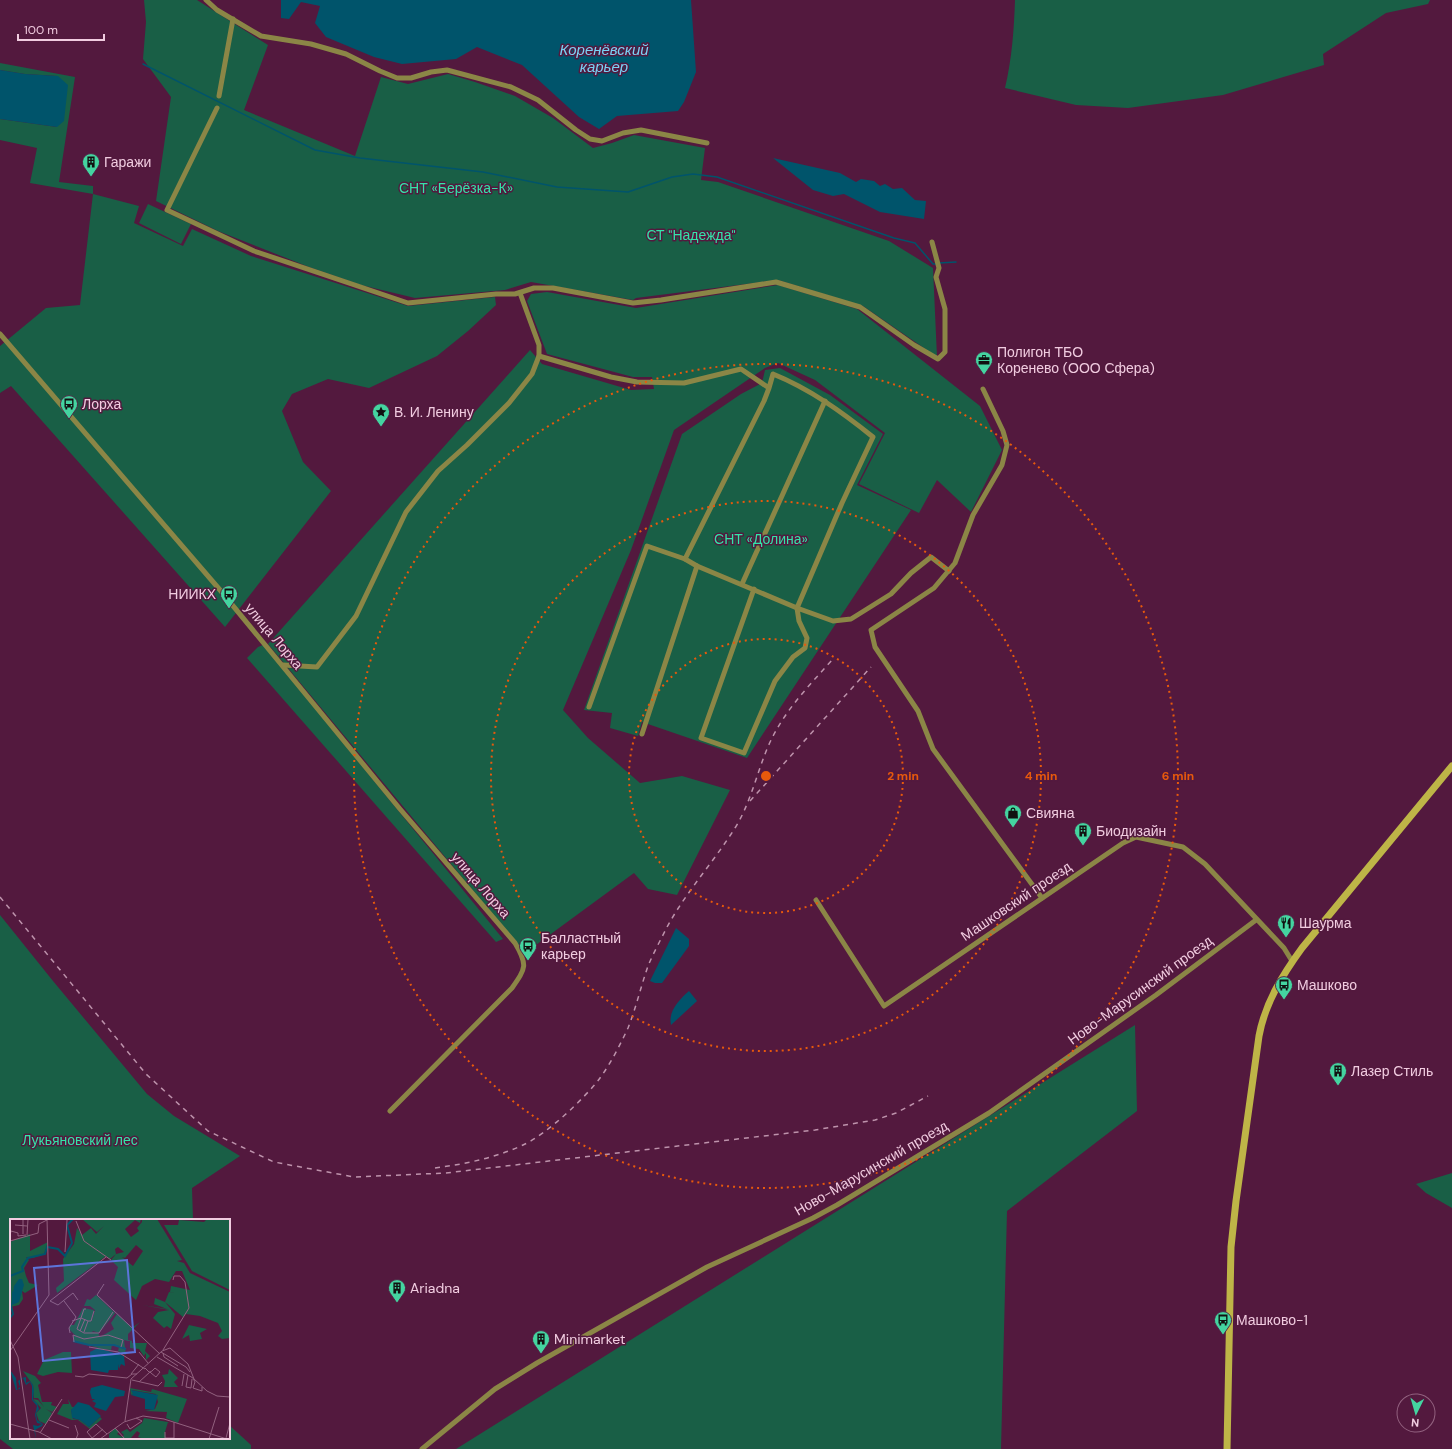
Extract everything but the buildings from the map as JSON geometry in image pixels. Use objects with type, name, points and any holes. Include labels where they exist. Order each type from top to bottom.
[{"type":"street","points":[[206,0],[217,10],[261,36],[311,44],[346,54],[397,78],[411,78],[431,72],[447,70],[510,87],[538,100],[576,130],[590,139],[602,141],[623,133],[641,130],[707,143]]},
{"type":"street","points":[[219,96],[233,19]]},
{"type":"street","points":[[217,108],[168,210],[254,251],[408,303],[496,294],[516,294],[534,288],[554,288],[633,303],[776,282],[860,307],[914,345],[938,359],[944,352],[945,309],[936,276],[939,268],[932,242]]},
{"type":"street","points":[[284,665],[317,668],[356,616],[406,512],[438,471],[467,445],[509,403],[532,374],[539,356],[539,346],[520,293]]},
{"type":"street","name":"улица Лорха","points":[[0,334],[284,665],[400,809],[515,943],[523,957],[523,971],[512,988],[390,1111]]},
{"type":"street","points":[[539,356],[611,377],[637,382],[684,382],[741,369],[769,388]]},
{"type":"street","points":[[685,559],[764,401],[773,374],[802,387],[825,401],[873,437],[842,502],[797,608],[799,621],[807,638],[805,648],[793,657],[775,681],[744,753],[701,738],[754,589]]},
{"type":"street","points":[[983,389],[1003,431],[1007,445],[1002,465],[973,515],[955,563],[949,571],[934,588],[871,630],[875,647],[918,711],[933,748],[1042,898]]},
{"type":"street","points":[[742,584],[825,401]]},
{"type":"street","points":[[589,707],[647,546],[685,559],[697,566],[797,608],[833,620],[851,619],[891,594],[911,573],[930,558],[949,571]]},
{"type":"street","points":[[642,734],[697,566]]},
{"type":"street","points":[[1227,1449],[1230,1273],[1235,1209],[1262,1022],[1268,1004],[1292,961],[1452,766]]},
{"type":"street","name":"Машковский проезд","points":[[816,900],[884,1006],[1123,843],[1136,836],[1183,847],[1205,864],[1256,920],[1284,948],[1292,961]]},
{"type":"street","name":"Ново-Марусинский проезд","points":[[422,1449],[495,1389],[532,1366],[707,1267],[813,1218],[837,1205],[989,1113],[1156,995],[1256,920]]},
{"type":"green space","name":"СНТ «Берёзка-К»","points":[[144,0],[197,0],[268,45],[244,110],[355,156],[381,77],[408,84],[448,74],[515,96],[553,118],[593,148],[634,135],[705,148],[701,180],[718,182],[889,241],[933,268],[937,357],[863,306],[778,280],[636,298],[633,300],[531,282],[505,290],[415,298],[361,285],[309,267],[218,231],[156,201],[171,97],[143,59],[146,22]]},
{"type":"green space","points":[[1015,0],[1430,0],[1428,4],[1386,13],[1323,54],[1324,65],[1223,95],[1128,108],[1076,105],[1005,88],[1012,44]]},
{"type":"green space","points":[[0,63],[75,77],[59,182],[93,186],[93,194],[30,183],[37,148],[0,140],[0,119],[57,127],[57,76],[25,74],[0,70]]},
{"type":"green space","points":[[93,194],[139,206],[134,223],[183,246],[192,229],[251,256],[408,306],[495,297],[496,305],[468,331],[437,356],[369,388],[328,379],[292,394],[282,411],[303,462],[331,491],[225,627],[11,386],[0,393],[0,346],[46,308],[80,305]]},
{"type":"green space","points":[[148,204],[191,224],[181,244],[139,223]]},
{"type":"green space","points":[[778,285],[857,309],[980,406],[1002,450],[971,512],[937,480],[919,513],[859,484],[885,433],[815,380],[778,363],[765,368],[674,430],[631,550],[563,710],[588,738],[640,783],[682,776],[730,790],[677,895],[648,889],[634,873],[525,953],[268,644],[530,350],[542,364],[631,390],[654,389],[652,377],[633,377],[547,354],[527,301],[531,294],[547,292],[636,308]]},
{"type":"green space","name":"СНТ «Долина»","points":[[780,368],[830,395],[883,434],[857,485],[911,510],[747,758],[642,722],[638,736],[610,728],[612,713],[584,710],[682,434],[741,394],[762,383],[765,370]]},
{"type":"green space","points":[[263,645],[503,939],[496,942],[247,658],[258,647]]},
{"type":"green space","name":"Лукьяновский лес","points":[[0,915],[147,1094],[174,1116],[240,1156],[192,1188],[193,1219],[10,1219],[10,1439],[230,1439],[230,1426],[251,1445],[251,1449],[13,1449],[0,1439]]},
{"type":"green space","points":[[1135,1025],[1137,1111],[1007,1211],[1001,1449],[456,1449]]},
{"type":"green space","points":[[1452,1173],[1452,1208],[1426,1193],[1416,1184]]},
{"type":"water","name":"Коренёвский карьер","points":[[281,0],[691,0],[696,72],[684,102],[678,111],[617,116],[599,129],[579,117],[522,65],[477,47],[456,59],[402,64],[374,57],[326,37],[315,23],[320,6],[301,2],[289,19],[281,18]]},
{"type":"water","points":[[0,70],[25,74],[58,76],[68,85],[64,121],[57,127],[0,119]]},
{"type":"water","points":[[773,158],[840,173],[856,182],[861,179],[874,181],[880,186],[885,184],[893,189],[902,188],[915,200],[926,201],[924,219],[880,212],[844,194],[833,196],[813,190]]},
{"type":"water","points":[[676,928],[689,939],[689,946],[662,983],[650,981]]},
{"type":"water","points":[[689,991],[697,1001],[671,1025],[671,1015],[675,1006]]},
{"type":"waterway","points":[[143,64],[315,150],[360,158],[483,172],[557,187],[628,192],[672,177],[693,174],[717,177],[894,238],[915,243],[933,264],[936,264]]},
{"type":"waterway","points":[[939,263],[956,262]]},
{"type":"railway","points":[[435,1168],[491,1157],[523,1145],[554,1125],[585,1096],[600,1078],[615,1054],[628,1028],[648,966],[666,929],[682,903],[740,819],[749,800],[763,759],[773,736],[796,701],[833,659]]},
{"type":"railway","points":[[750,801],[871,667]]},
{"type":"railway","points":[[0,897],[146,1074],[208,1131],[274,1162],[354,1177],[446,1173],[815,1130],[875,1120],[896,1113],[928,1096]]},
{"type":"place","name":"Гаражи","points":[[91,177]]},
{"type":"place","name":"Полигон ТБО Коренево (ООО Сфера)","points":[[984,375]]},
{"type":"place","name":"Лорха","points":[[69,419]]},
{"type":"place","name":"В. И. Ленину","points":[[381,427]]},
{"type":"place","name":"НИИКХ","points":[[229,609]]},
{"type":"place","name":"Свияна","points":[[1013,828]]},
{"type":"place","name":"Биодизайн","points":[[1083,846]]},
{"type":"place","name":"Шаурма","points":[[1286,938]]},
{"type":"place","name":"Балластный карьер","points":[[528,961]]},
{"type":"place","name":"Машково","points":[[1284,1000]]},
{"type":"place","name":"Лазер Стиль","points":[[1338,1086]]},
{"type":"place","name":"Ariadna","points":[[397,1303]]},
{"type":"place","name":"Машково-1","points":[[1223,1335]]},
{"type":"place","name":"Minimarket","points":[[541,1354]]},
{"type":"park label","name":"СТ \"Надежда\"","points":[[691,235]]}]
